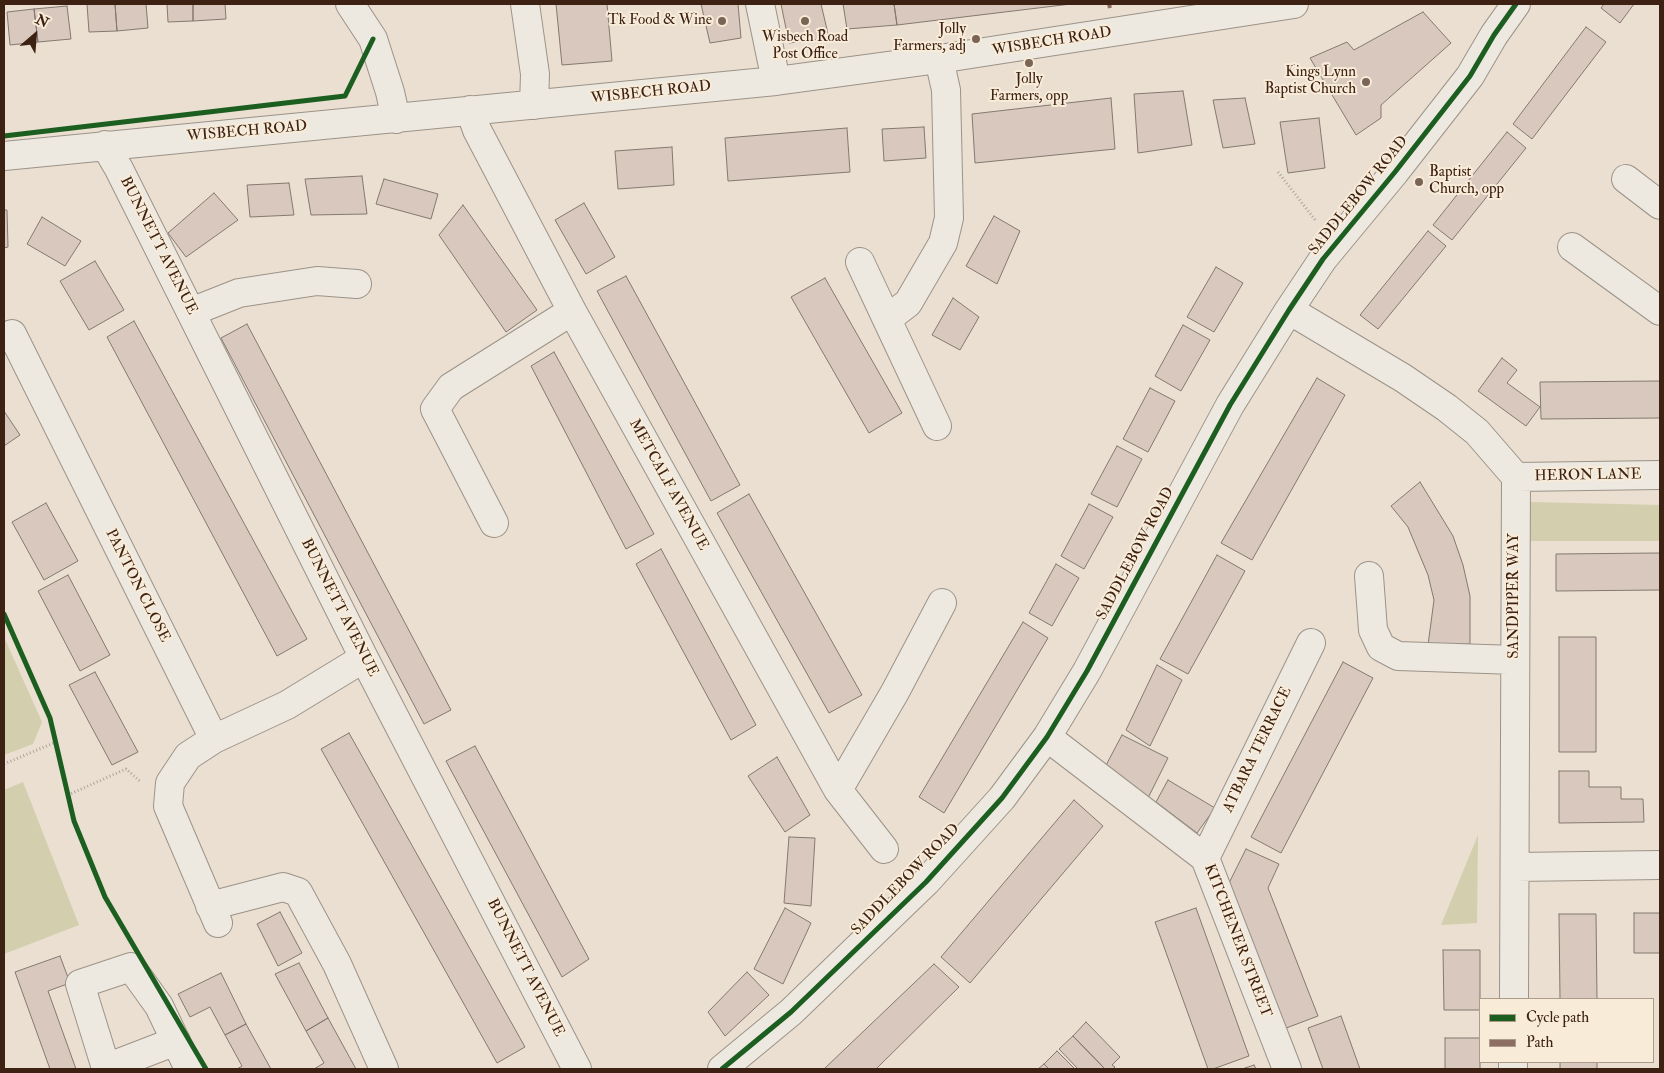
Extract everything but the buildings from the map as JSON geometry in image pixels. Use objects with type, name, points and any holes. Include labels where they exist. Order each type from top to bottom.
[{"type":"street","points":[[350,4],[373,39],[390,92],[396,119]]},
{"type":"street","points":[[525,4],[535,74],[534,105]]},
{"type":"street","points":[[760,4],[776,81]]},
{"type":"street","name":"WISBECH ROAD","points":[[4,156],[776,81],[939,59],[1294,4]]},
{"type":"street","name":"SADDLEBOW ROAD","points":[[722,1069],[790,1012],[926,882],[1002,798],[1047,737],[1087,671],[1230,405],[1288,310],[1323,259],[1395,172],[1470,76],[1494,35],[1516,4]]},
{"type":"street","points":[[887,320],[908,303],[943,243],[949,218],[946,90],[939,59]]},
{"type":"street","name":"METCALF AVENUE","points":[[470,110],[477,130],[572,311],[838,790],[884,849]]},
{"type":"street","name":"BUNNETT AVENUE","points":[[105,145],[191,312],[364,658],[578,1069]]},
{"type":"street","points":[[1626,179],[1660,206]]},
{"type":"street","points":[[1572,247],[1660,311]]},
{"type":"street","points":[[860,262],[937,426]]},
{"type":"street","points":[[191,312],[239,293],[317,281],[357,284]]},
{"type":"street","points":[[1288,310],[1404,378],[1447,408],[1478,432],[1516,477]]},
{"type":"street","points":[[494,522],[435,409],[450,386],[572,311]]},
{"type":"street","name":"PANTON CLOSE","points":[[12,334],[214,739]]},
{"type":"street","name":"HERON LANE","points":[[1516,477],[1660,475]]},
{"type":"street","name":"SANDPIPER WAY","points":[[1514,998],[1516,477]]},
{"type":"street","points":[[1369,576],[1373,630],[1381,646],[1389,651],[1398,656],[1515,660]]},
{"type":"street","points":[[838,790],[895,692],[942,603]]},
{"type":"street","name":"ATBARA TERRACE","points":[[1205,858],[1312,643]]},
{"type":"street","points":[[364,658],[287,705],[214,739],[188,756],[170,784],[168,806],[214,915],[283,887],[298,892],[337,964],[384,1069]]},
{"type":"street","name":"KITCHENER STREET","points":[[1047,737],[1205,858],[1288,1069]]},
{"type":"street","points":[[1514,867],[1660,865]]},
{"type":"street","points":[[176,1041],[189,1069]]},
{"type":"path","points":[[1278,172],[1319,224]]},
{"type":"path","points":[[54,734],[58,751]]},
{"type":"path","points":[[4,764],[56,742]]},
{"type":"path","points":[[68,795],[126,769],[168,806]]},
{"type":"path","points":[[66,786],[70,804]]},
{"type":"shaded area","points":[[1531,502],[1660,505],[1660,541],[1524,541]]},
{"type":"shaded area","points":[[4,637],[42,722],[33,744],[4,755]]},
{"type":"shaded area","points":[[23,782],[79,925],[4,954],[4,790]]},
{"type":"shaded area","points":[[1478,835],[1477,923],[1441,925]]},
{"type":"marked path","points":[[1109,4],[1110,8]]},
{"type":"cycle path","points":[[722,1069],[791,1012],[926,882],[1002,798],[1047,737],[1087,671],[1230,405],[1289,310],[1323,259],[1395,172],[1470,76],[1494,35],[1516,4]]},
{"type":"cycle path","points":[[4,136],[345,96],[373,39]]},
{"type":"cycle path","points":[[4,614],[50,718],[74,821],[105,897],[206,1069]]},
{"type":"place","name":"Tk Food & Wine","points":[[722,21]]},
{"type":"place","name":"Wisbech Road Post Office","points":[[805,21]]},
{"type":"place","name":"Jolly Farmers, adj","points":[[976,39]]},
{"type":"place","name":"Jolly Farmers, opp","points":[[1029,63]]},
{"type":"place","name":"Kings Lynn Baptist Church","points":[[1366,82]]},
{"type":"place","name":"Baptist Church, opp","points":[[1419,182]]}]
